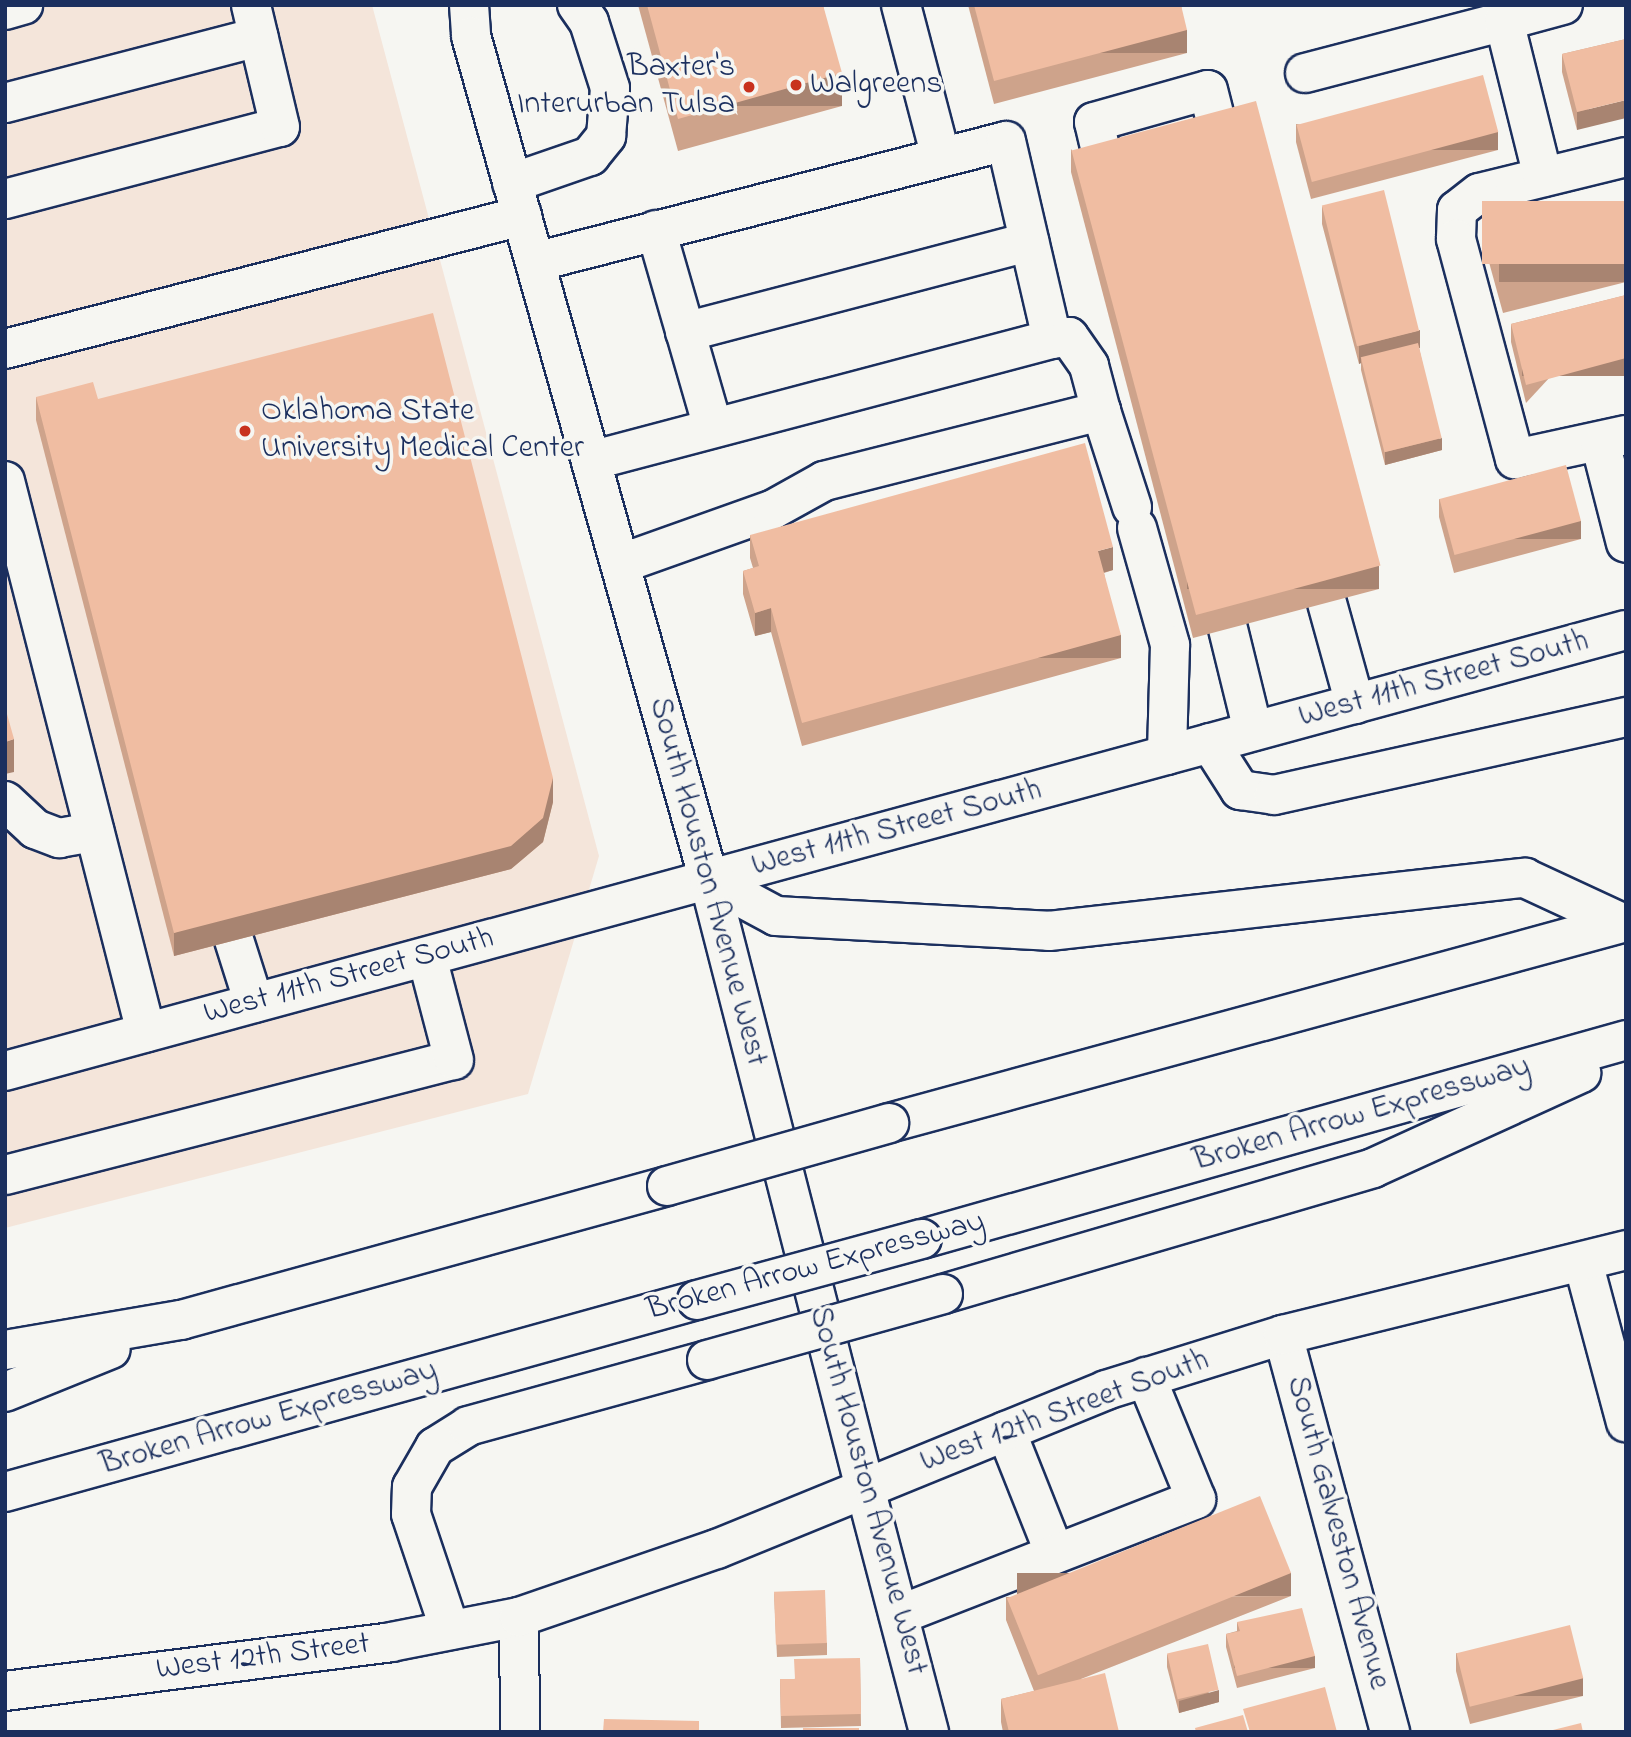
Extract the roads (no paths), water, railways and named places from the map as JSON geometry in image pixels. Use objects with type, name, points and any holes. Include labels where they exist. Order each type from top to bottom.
[{"type":"main road","points":[[5,10],[23,5]]},
{"type":"main road","points":[[5,349],[517,200],[590,156],[606,136],[610,88],[589,22],[577,5]]},
{"type":"main road","points":[[901,5],[941,158]]},
{"type":"main road","points":[[1305,73],[1563,5]]},
{"type":"main road","name":"South Houston Avenue West","points":[[468,12],[517,200],[709,880],[929,1732]]},
{"type":"main road","points":[[5,103],[255,21],[280,127],[5,199]]},
{"type":"main road","points":[[1504,21],[1543,177]]},
{"type":"main road","points":[[1104,164],[1094,122],[1208,90],[1219,133]]},
{"type":"main road","points":[[535,262],[1006,141],[1052,339]]},
{"type":"main road","points":[[1626,157],[1479,193],[1457,210],[1456,239],[1515,459],[1613,438],[1626,543]]},
{"type":"main road","points":[[656,230],[713,427]]},
{"type":"main road","points":[[685,332],[1029,242]]},
{"type":"main road","points":[[591,461],[1052,339],[1069,337],[1089,366],[1170,645],[1167,755]]},
{"type":"main road","points":[[620,564],[772,510],[824,481],[1101,411]]},
{"type":"main road","points":[[5,481],[17,570],[94,832],[146,1032]]},
{"type":"main road","points":[[1327,603],[1355,704]]},
{"type":"main road","points":[[1228,629],[1253,731]]},
{"type":"main road","name":"West 11th Street South","points":[[5,1071],[1626,630]]},
{"type":"main road","points":[[1210,743],[1240,790],[1274,795],[1626,717]]},
{"type":"main road","points":[[5,801],[35,829],[60,838],[94,832]]},
{"type":"main road","points":[[709,880],[776,916],[1049,931],[1525,878],[1624,923]]},
{"type":"main road","points":[[5,1350],[181,1320],[889,1123],[1624,923]]},
{"type":"main road","points":[[234,940],[254,1003]]},
{"type":"main road","points":[[5,1175],[454,1060],[427,957]]},
{"type":"main road","name":"Broken Arrow Expressway","points":[[5,1492],[922,1239],[1626,1040]]},
{"type":"main road","points":[[450,1630],[411,1514],[412,1487],[435,1447],[468,1426],[943,1294],[1373,1168],[1626,1052]]},
{"type":"main road","name":"West 12th Street South","points":[[519,1617],[717,1549],[1146,1377],[1283,1335],[1626,1250]]},
{"type":"main road","points":[[1583,1262],[1626,1422]]},
{"type":"main road","points":[[5,1392],[181,1320]]},
{"type":"main road","name":"South Galveston Avenue","points":[[1283,1335],[1390,1732]]},
{"type":"main road","points":[[899,1615],[1196,1499],[1146,1377]]},
{"type":"main road","points":[[1006,1431],[1055,1554]]},
{"type":"main road","points":[[519,1617],[520,1732]]},
{"type":"main road","name":"West 12th Street","points":[[5,1690],[450,1630],[519,1617]]},
{"type":"place","name":"Walgreens","points":[[796,85]]},
{"type":"place","name":"Baxter's Interurban Tulsa","points":[[749,87]]},
{"type":"place","name":"Oklahoma State University Medical Center","points":[[245,431]]}]
